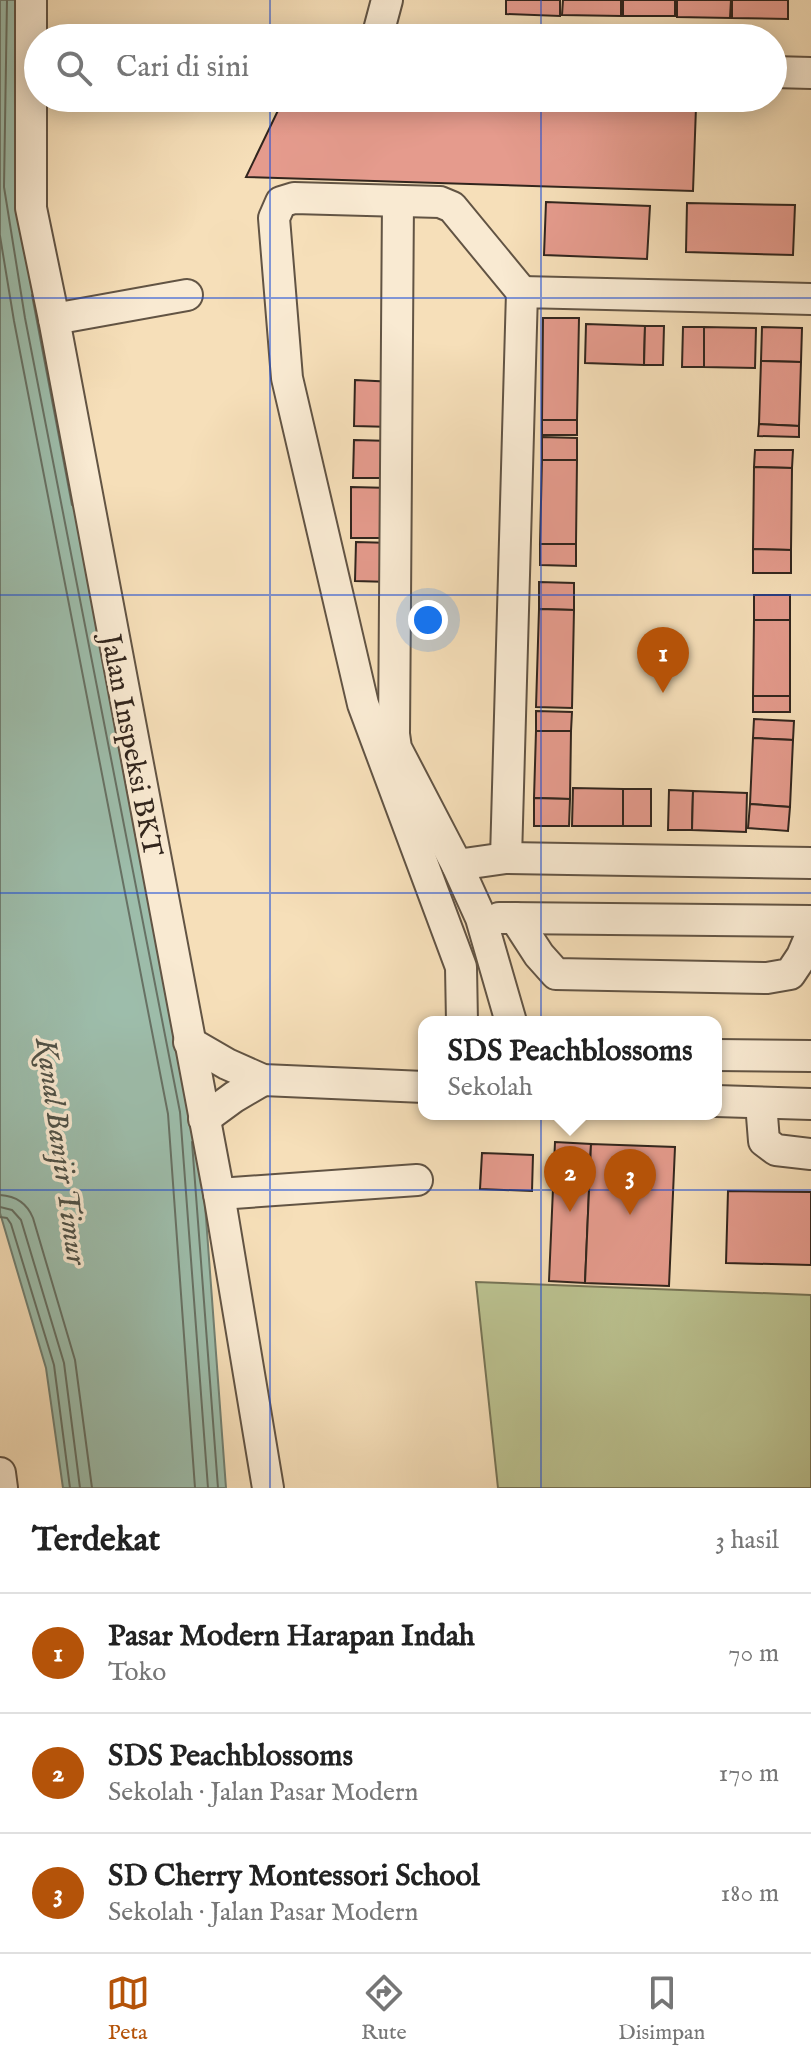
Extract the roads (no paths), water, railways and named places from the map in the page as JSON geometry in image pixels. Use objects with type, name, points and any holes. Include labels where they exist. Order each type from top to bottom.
[{"type":"street","name":"Jalan Inspeksi BKT","points":[[31,0],[31,24]]},
{"type":"street","points":[[381,24],[387,0]]},
{"type":"street","points":[[787,72],[811,73]]},
{"type":"street","name":"Jalan Inspeksi BKT","points":[[31,112],[31,208],[219,1194],[268,1488]]},
{"type":"street","points":[[462,1016],[461,967],[363,704],[287,378],[274,218],[281,202],[294,198],[440,202],[452,207],[522,292],[506,858]]},
{"type":"street","points":[[398,201],[394,734],[396,748],[481,918],[509,1016]]},
{"type":"street","points":[[522,292],[811,299]]},
{"type":"street","points":[[54,319],[187,295]]},
{"type":"street","points":[[457,865],[506,858],[811,863]]},
{"type":"street","points":[[481,918],[811,921]]},
{"type":"street","points":[[515,918],[539,955],[556,974],[570,975],[767,978],[790,974],[811,935]]},
{"type":"street","points":[[189,1042],[263,1080],[418,1087]]},
{"type":"street","points":[[722,1055],[811,1056]]},
{"type":"street","points":[[204,1119],[263,1080]]},
{"type":"street","points":[[722,1101],[811,1104]]},
{"type":"street","points":[[761,1103],[764,1141],[776,1150],[811,1154]]},
{"type":"street","points":[[219,1194],[417,1180]]},
{"type":"street","points":[[0,1473],[2,1488]]},
{"type":"water","name":"Kanal Banjir Timur","points":[[0,0],[25,0],[22,186],[198,1110],[226,1488],[63,1488],[46,1368],[0,1213]]},
{"type":"place","name":"Pasar Modern Harapan Indah","points":[[663,693]]},
{"type":"place","name":"SDS Peachblossoms","points":[[570,1212]]},
{"type":"place","name":"SD Cherry Montessori School","points":[[630,1215]]}]
